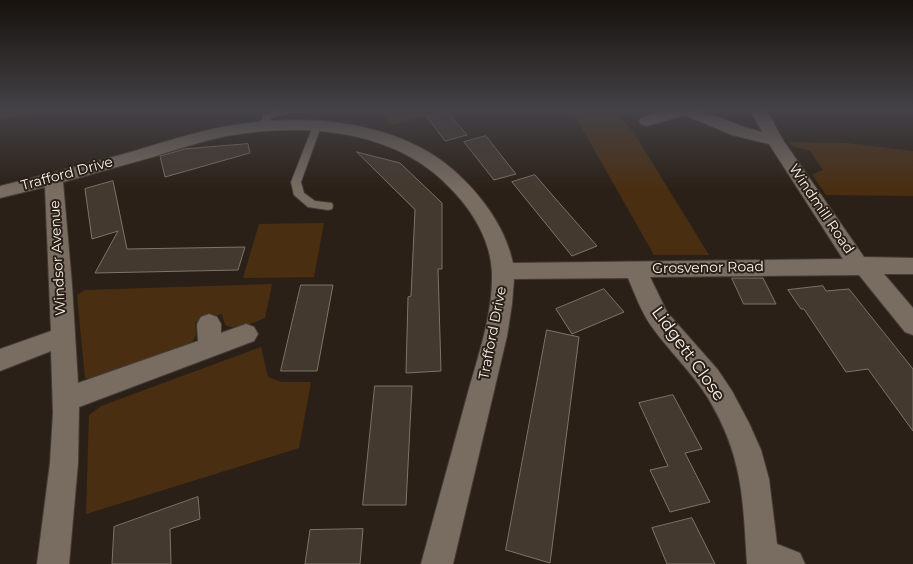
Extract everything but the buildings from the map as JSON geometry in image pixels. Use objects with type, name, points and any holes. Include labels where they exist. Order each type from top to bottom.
[{"type":"street","name":"Trafford Drive","points":[[0,192],[54,179],[202,137]]},
{"type":"street","name":"Trafford Drive","points":[[379,137],[421,153],[441,167],[461,186],[492,231],[499,248],[503,271],[501,300],[489,363],[437,564]]},
{"type":"street","points":[[763,137],[774,140]]},
{"type":"street","name":"Windmill Road","points":[[773,137],[861,266],[913,325]]},
{"type":"street","name":"Windsor Avenue","points":[[54,179],[61,286],[65,400],[64,463],[54,564]]},
{"type":"street","name":"Grosvenor Road","points":[[503,271],[913,266]]},
{"type":"street","name":"Lidgett Close","points":[[636,269],[651,305],[659,318],[706,374],[723,400],[741,436],[752,467],[758,506],[772,561]]},
{"type":"street","points":[[65,400],[209,336],[246,334]]},
{"type":"street","points":[[0,360],[62,337]]},
{"type":"lane","points":[[313,137],[296,182],[299,195],[312,204],[328,206]]},
{"type":"shaded area","points":[[587,137],[637,137],[709,255],[654,255]]},
{"type":"shaded area","points":[[789,142],[847,143],[913,151],[913,196],[826,195],[813,176],[813,174],[823,170],[810,151],[792,146]]},
{"type":"shaded area","points":[[324,223],[314,277],[243,278],[259,224]]},
{"type":"shaded area","points":[[272,284],[265,318],[240,327],[230,327],[225,325],[222,314],[195,322],[195,337],[189,344],[93,379],[85,378],[77,295],[85,290]]},
{"type":"shaded area","points":[[261,347],[268,377],[282,382],[311,382],[299,448],[86,514],[89,415],[101,406]]}]
